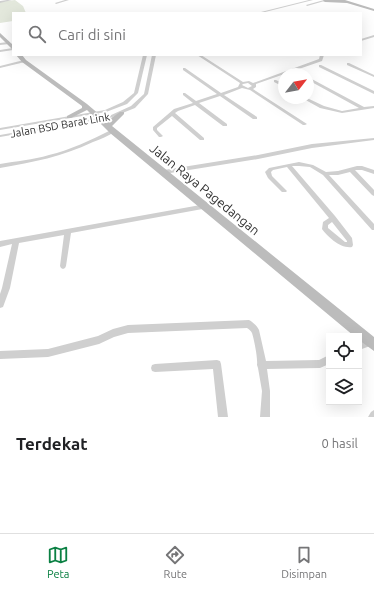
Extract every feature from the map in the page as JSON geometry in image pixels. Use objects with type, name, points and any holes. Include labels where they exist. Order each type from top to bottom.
[{"type":"street","points":[[0,2],[11,0]]},
{"type":"street","points":[[56,3],[68,0]]},
{"type":"street","points":[[262,12],[312,0]]},
{"type":"street","points":[[278,12],[326,0],[346,2]]},
{"type":"street","points":[[341,0],[374,10]]},
{"type":"street","points":[[359,0],[374,5]]},
{"type":"street","points":[[297,4],[306,4],[303,6]]},
{"type":"street","points":[[0,34],[12,47]]},
{"type":"street","points":[[362,40],[374,36]]},
{"type":"street","points":[[0,44],[8,43]]},
{"type":"street","points":[[0,52],[12,48]]},
{"type":"street","name":"Jalan BSD Barat Link","points":[[0,129],[69,117],[97,116],[116,108],[136,93],[145,56]]},
{"type":"street","name":"Jalan BSD Barat Link","points":[[0,136],[122,112],[133,107],[141,101],[146,94],[154,56]]},
{"type":"street","points":[[200,56],[242,85],[252,86],[278,76]]},
{"type":"street","points":[[298,68],[322,60],[322,56]]},
{"type":"street","points":[[0,68],[22,58]]},
{"type":"street","name":"Jalan Raya Pagedangan","points":[[22,58],[85,105],[372,344]]},
{"type":"street","points":[[348,64],[374,76]]},
{"type":"street","points":[[320,66],[374,93]]},
{"type":"street","points":[[184,69],[254,118]]},
{"type":"street","points":[[314,81],[364,109]]},
{"type":"street","points":[[161,136],[155,128],[176,110],[221,95],[242,85],[252,86],[305,124]]},
{"type":"street","points":[[184,94],[225,125]]},
{"type":"street","points":[[314,103],[322,107],[342,112],[374,107]]},
{"type":"street","points":[[69,117],[85,109],[85,105]]},
{"type":"street","points":[[0,166],[63,153],[89,143],[111,128],[109,123],[122,112]]},
{"type":"street","points":[[172,114],[202,139]]},
{"type":"street","points":[[164,172],[258,157],[312,146],[374,139]]},
{"type":"street","points":[[284,191],[270,177],[268,172],[271,169],[306,163],[318,168],[325,174],[374,228]]},
{"type":"street","points":[[289,166],[333,218]]},
{"type":"street","points":[[325,174],[362,168],[374,172]]},
{"type":"street","points":[[350,170],[374,194]]},
{"type":"street","points":[[0,244],[206,206]]},
{"type":"street","points":[[63,266],[68,231]]},
{"type":"street","points":[[0,304],[6,288],[16,241]]},
{"type":"street","points":[[0,355],[48,353],[99,340],[114,333],[128,329],[249,324],[255,330],[266,391],[265,417]]},
{"type":"street","points":[[362,346],[372,344]]},
{"type":"street","points":[[261,365],[320,364],[326,361]]},
{"type":"street","points":[[155,368],[217,364],[223,417]]},
{"type":"shaded area","points":[[15,0],[23,6],[26,12],[12,12],[12,21],[0,23],[0,2]]}]
